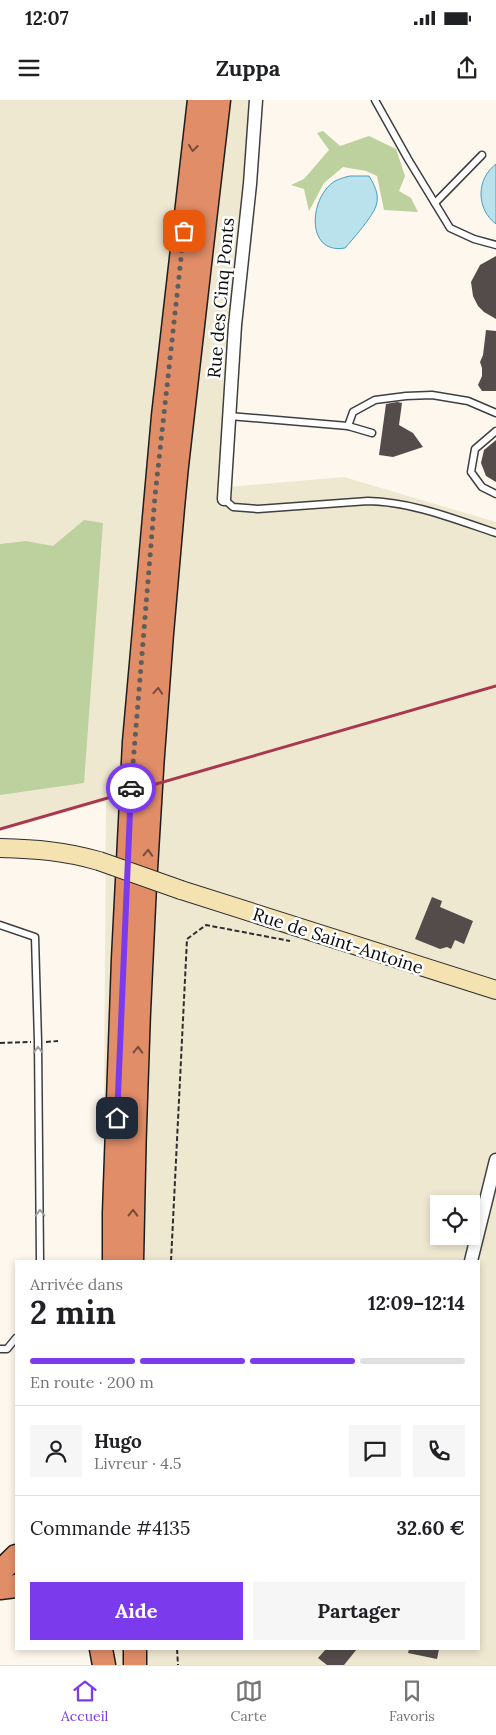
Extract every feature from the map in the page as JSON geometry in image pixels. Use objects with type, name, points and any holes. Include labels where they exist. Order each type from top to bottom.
[{"type":"highway","points":[[114,1260],[123,950],[134,742],[163,416],[199,100]]},
{"type":"highway","points":[[132,1260],[139,1028],[158,698],[178,459],[219,100]]},
{"type":"highway","points":[[104,1260],[105,1231],[114,1213]]},
{"type":"highway","points":[[0,1572],[15,1557]]},
{"type":"highway","points":[[0,1588],[15,1586]]},
{"type":"highway","points":[[101,1650],[104,1665]]},
{"type":"highway","points":[[118,1650],[118,1665]]},
{"type":"highway","points":[[135,1650],[135,1665]]},
{"type":"street","name":"Rue des Cinq Ponts","points":[[224,499],[235,325],[250,184],[256,100]]},
{"type":"street","name":"Rue de Saint-Antoine","points":[[0,848],[41,849],[99,861],[181,890],[496,990]]},
{"type":"street","points":[[471,1260],[496,1160]]},
{"type":"lane","points":[[375,100],[450,228],[474,239],[496,244]]},
{"type":"lane","points":[[435,203],[482,155]]},
{"type":"lane","points":[[348,426],[353,412],[375,400],[406,396],[432,395],[468,401],[496,413]]},
{"type":"lane","points":[[228,416],[348,426],[372,432]]},
{"type":"lane","points":[[496,431],[475,449],[471,472],[482,487],[496,494]]},
{"type":"lane","points":[[224,499],[233,507],[258,509],[384,501],[430,511],[496,533]]},
{"type":"lane","points":[[0,925],[35,937],[40,1260]]},
{"type":"lane","points":[[0,1350],[6,1350],[15,1339]]},
{"type":"path","points":[[171,1260],[187,939],[206,925],[300,943],[311,932]]},
{"type":"path","points":[[177,1650],[178,1665]]},
{"type":"shaded area","points":[[0,100],[263,100],[228,487],[344,477],[496,522],[496,1665],[101,1665],[101,1650],[480,1650],[480,1260],[103,1260],[106,801],[0,831]]},
{"type":"green space","points":[[323,131],[340,146],[369,136],[396,149],[405,176],[399,191],[411,198],[418,212],[384,210],[377,176],[366,171],[343,167],[324,183],[309,211],[304,189],[291,185],[304,179],[329,150],[317,133]]},
{"type":"green space","points":[[84,520],[103,523],[84,783],[0,795],[0,544],[26,541],[53,546]]},
{"type":"water","points":[[496,164],[496,224],[489,218],[485,210],[481,194],[482,186],[489,170]]},
{"type":"water","points":[[350,176],[369,176],[376,190],[377,202],[371,216],[345,248],[332,248],[323,243],[317,234],[315,223],[316,211],[326,189],[335,181]]},
{"type":"building","points":[[496,256],[496,319],[478,306],[473,296],[471,282],[480,265]]},
{"type":"building","points":[[486,330],[496,331],[496,391],[482,391],[478,385],[482,376],[480,362],[483,355]]},
{"type":"building","points":[[402,403],[399,425],[413,433],[423,447],[393,457],[379,455],[386,404]]},
{"type":"building","points":[[496,440],[496,482],[486,476],[481,463],[484,450]]},
{"type":"building","points":[[432,897],[442,901],[440,907],[473,921],[464,944],[455,940],[451,949],[447,947],[440,949],[415,939]]},
{"type":"building","points":[[325,1650],[356,1650],[344,1665],[327,1665],[318,1658]]},
{"type":"building","points":[[409,1650],[439,1650],[437,1659],[408,1653]]},
{"type":"railway","points":[[0,829],[496,686]]},
{"type":"way so far","points":[[131,788],[155,496],[184,231]]},
{"type":"route","points":[[117,1118],[131,788]]}]
